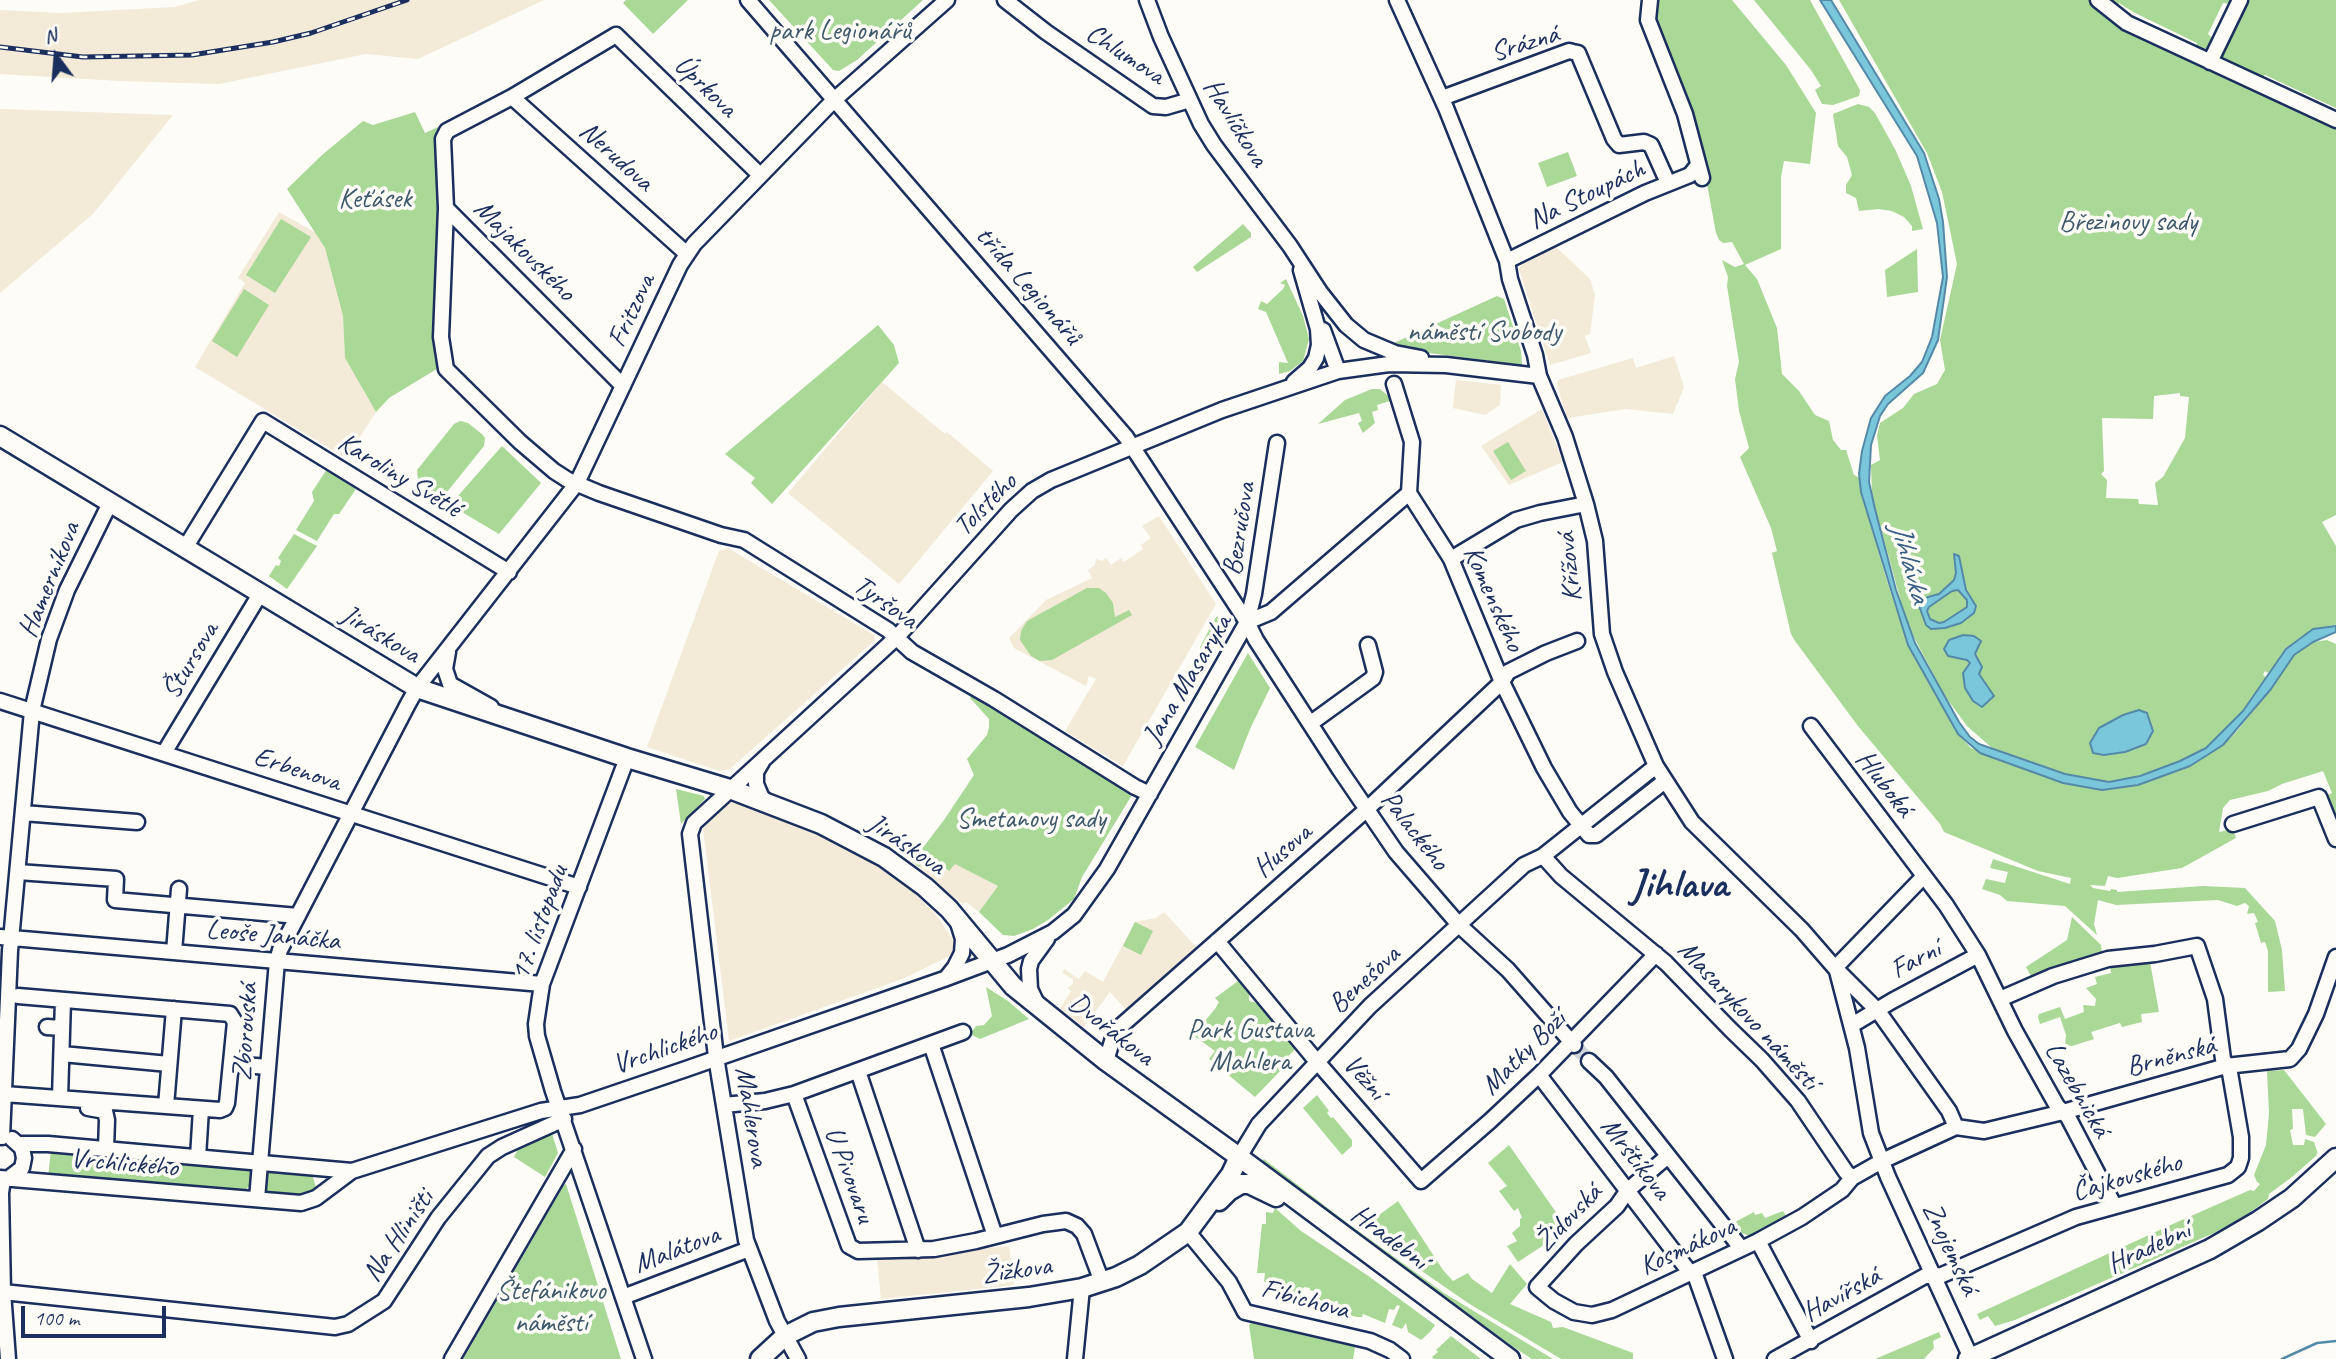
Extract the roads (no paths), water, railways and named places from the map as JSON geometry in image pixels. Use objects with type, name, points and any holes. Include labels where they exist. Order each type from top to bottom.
[{"type":"main road","name":"Jiráskova","points":[[0,436],[417,688],[627,758],[730,789],[821,824],[874,851],[925,887],[954,915],[991,961]]},
{"type":"main road","name":"Dvořákova","points":[[991,961],[1013,986],[1106,1062],[1239,1157]]},
{"type":"main road","name":"Žižkova","points":[[760,1359],[785,1336],[813,1322],[1029,1297],[1102,1282],[1140,1265],[1193,1225],[1231,1174],[1239,1157]]},
{"type":"main road","name":"Hradební","points":[[1239,1157],[1510,1359]]},
{"type":"main road","name":"Hradební","points":[[1970,1359],[2210,1249],[2286,1203],[2336,1158]]},
{"type":"main road","points":[[1193,1225],[1235,1186],[1249,1184],[1265,1190],[1346,1238]]},
{"type":"street","name":"třída Legionářů","points":[[748,0],[1132,446],[1247,622]]},
{"type":"street","name":"Fritzova","points":[[417,688],[577,483],[687,254],[834,100],[947,0]]},
{"type":"street","name":"Chlumova","points":[[1005,0],[1046,32],[1153,106],[1166,107],[1190,100]]},
{"type":"street","name":"Havlíčkova","points":[[1147,0],[1190,100],[1214,145],[1300,262],[1313,292],[1337,367]]},
{"type":"street","points":[[1397,0],[1442,98],[1507,261],[1539,376],[1446,365]]},
{"type":"street","name":"Na Stoupách","points":[[1507,261],[1694,170],[1685,114],[1648,20],[1650,0]]},
{"type":"street","points":[[2098,0],[2127,23],[2336,120]]},
{"type":"street","points":[[2210,62],[2240,0]]},
{"type":"street","name":"Úprkova","points":[[512,97],[615,35],[760,175]]},
{"type":"street","name":"Srázná","points":[[1442,98],[1573,52],[1578,54],[1619,145],[1644,142],[1651,145],[1668,183]]},
{"type":"street","name":"Majakovského","points":[[512,97],[450,130],[443,139],[446,208],[623,386]]},
{"type":"street","name":"Nerudova","points":[[512,97],[687,254]]},
{"type":"street","name":"Tyršova","points":[[446,208],[441,337],[446,369],[533,454],[554,471],[599,493],[721,535],[744,540],[897,637],[912,652],[1150,794]]},
{"type":"street","name":"Havlíčkova","points":[[1313,292],[1364,340],[1395,353],[1446,365]]},
{"type":"street","name":"Havlíčkova","points":[[1286,387],[1310,368],[1318,351],[1313,292]]},
{"type":"street","name":"Tolstého","points":[[730,789],[897,637],[1022,499],[1065,473],[1337,367],[1446,365]]},
{"type":"street","name":"Křížová","points":[[1539,376],[1565,438],[1586,503],[1595,541],[1602,634],[1615,673],[1653,759]]},
{"type":"street","points":[[1394,384],[1412,442],[1409,493]]},
{"type":"street","name":"Karoliny Světlé","points":[[185,548],[263,421],[509,572]]},
{"type":"street","name":"Bezručova","points":[[1247,622],[1254,594],[1278,443]]},
{"type":"street","name":"Komenského","points":[[1409,493],[1451,559],[1502,681],[1544,768],[1570,812],[1581,825]]},
{"type":"street","name":"Jana Masaryka","points":[[1039,1007],[1030,989],[1029,970],[1036,953],[1082,904],[1107,869],[1247,622],[1272,612],[1409,493]]},
{"type":"street","name":"Hamerníkova","points":[[1,1137],[4,1094],[5,938],[18,872],[32,711],[49,639],[62,602],[110,503]]},
{"type":"street","points":[[1451,559],[1516,520],[1586,503]]},
{"type":"street","name":"Štursova","points":[[164,753],[260,594]]},
{"type":"street","name":"Palackého","points":[[1247,622],[1366,810],[1396,852],[1460,926],[1508,970],[1572,1044]]},
{"type":"street","name":"Husova","points":[[1106,1062],[1113,1038],[1122,1025],[1366,810],[1513,668],[1577,641]]},
{"type":"street","points":[[1311,723],[1373,678],[1375,672],[1368,645]]},
{"type":"street","points":[[449,647],[445,669],[450,684],[486,703],[507,718]]},
{"type":"street","name":"Zborovská","points":[[257,1199],[277,961],[417,688]]},
{"type":"street","name":"Erbenova","points":[[0,701],[579,887]]},
{"type":"street","name":"Hluboká","points":[[1811,726],[1946,905],[1978,955]]},
{"type":"street","points":[[766,756],[755,778],[758,791],[768,804]]},
{"type":"street","name":"17. listopadu","points":[[562,1114],[537,1036],[536,1013],[542,985],[627,758]]},
{"type":"street","points":[[1543,856],[1653,759]]},
{"type":"street","name":"Masarykovo náměstí","points":[[1653,759],[1692,822],[1802,930],[1878,1011],[1949,1111],[1956,1127]]},
{"type":"street","points":[[1581,825],[1589,835],[1595,835],[1665,782]]},
{"type":"street","name":"Mahlerova","points":[[730,789],[694,823],[690,834],[716,1057],[749,1249],[777,1321],[798,1359]]},
{"type":"street","points":[[2233,824],[2319,797],[2336,839]]},
{"type":"street","points":[[23,813],[137,822]]},
{"type":"street","name":"Masarykovo náměstí","points":[[1543,856],[1561,876],[1656,954],[1783,1082],[1852,1178]]},
{"type":"street","name":"Benešova","points":[[1239,1157],[1259,1124],[1370,1006],[1524,865],[1543,856]]},
{"type":"street","points":[[18,872],[116,879],[115,900],[298,916]]},
{"type":"street","points":[[1835,968],[1922,874]]},
{"type":"street","points":[[174,952],[179,889]]},
{"type":"street","points":[[944,979],[957,965],[963,946],[954,915]]},
{"type":"street","name":"Jana Masaryka","points":[[991,961],[1053,932]]},
{"type":"street","name":"Leoše Janáčka","points":[[5,938],[542,985]]},
{"type":"street","name":"Věžní","points":[[1212,946],[1250,983],[1421,1181]]},
{"type":"street","name":"Čajkovského","points":[[1934,1275],[1942,1275],[2076,1217],[2228,1175],[2240,1163],[2241,1138],[2230,1073],[2226,1066],[2214,999],[2197,946],[2108,959],[2053,976],[2000,999]]},
{"type":"street","name":"Matky Boží","points":[[1421,1181],[1572,1044],[1656,954]]},
{"type":"street","name":"Lazebnická","points":[[1978,955],[2050,1094],[2063,1112],[2115,1205]]},
{"type":"street","name":"Farní","points":[[1878,1011],[1978,955]]},
{"type":"street","name":"Brněnská","points":[[1956,1127],[1984,1131],[2063,1112],[2226,1066],[2283,1060],[2294,1055],[2316,1014],[2336,957]]},
{"type":"street","name":"Vrchlického","points":[[4,1179],[301,1203],[309,1201],[352,1171],[541,1111],[562,1114],[580,1105],[991,961]]},
{"type":"street","name":"Masarykovo náměstí","points":[[1835,968],[1852,1026],[1871,1133],[1882,1161]]},
{"type":"street","points":[[4,1094],[220,1110],[225,1108],[227,1103],[234,1017],[230,1014],[18,996]]},
{"type":"street","points":[[60,1098],[62,1054],[55,1028],[63,1000]]},
{"type":"street","points":[[166,1106],[174,1009]]},
{"type":"street","points":[[1852,1026],[1878,1011]]},
{"type":"street","points":[[724,1105],[765,1101],[794,1094],[963,1032]]},
{"type":"street","points":[[931,1044],[995,1236]]},
{"type":"street","points":[[62,1054],[169,1064]]},
{"type":"street","points":[[231,1064],[268,1067]]},
{"type":"street","points":[[1597,1069],[1741,1248]]},
{"type":"street","name":"U Pivovaru","points":[[858,1071],[918,1250]]},
{"type":"street","name":"Mrštíkova","points":[[1539,1075],[1693,1273]]},
{"type":"street","name":"U Pivovaru","points":[[794,1094],[849,1246],[858,1251],[934,1249],[1066,1221],[1077,1226],[1084,1234],[1102,1282]]},
{"type":"street","points":[[76,1100],[82,1108],[105,1111],[106,1149]]},
{"type":"street","points":[[198,1157],[201,1109]]},
{"type":"street","points":[[562,1114],[644,1359]]},
{"type":"street","name":"Na Hliništi","points":[[3,1292],[335,1326],[348,1324],[384,1301],[438,1218],[488,1156],[562,1114]]},
{"type":"street","points":[[1852,1178],[1956,1127]]},
{"type":"street","name":"Vrchlického","points":[[1,1137],[10,1138],[19,1144],[352,1171]]},
{"type":"street","points":[[8,1359],[3,1292],[4,1179],[18,1172],[24,1164],[24,1153],[19,1144]]},
{"type":"street","points":[[452,1359],[574,1149]]},
{"type":"street","name":"Židovská","points":[[1537,1287],[1576,1244],[1617,1206],[1628,1190],[1668,1156]]},
{"type":"street","name":"Znojemská","points":[[1882,1161],[1970,1359]]},
{"type":"street","name":"Kosmákova","points":[[1537,1287],[1566,1308],[1592,1315],[1612,1310],[1693,1273],[1802,1217],[1840,1192],[1852,1178]]},
{"type":"street","name":"Fibichova","points":[[1193,1225],[1245,1312],[1370,1341],[1402,1359]]},
{"type":"street","points":[[1758,1241],[1811,1341]]},
{"type":"street","name":"Malátova","points":[[623,1297],[749,1249]]},
{"type":"street","points":[[1693,1273],[1725,1359]]},
{"type":"street","name":"Havířská","points":[[1775,1359],[1925,1276],[1934,1275]]},
{"type":"street","points":[[1075,1359],[1082,1288]]},
{"type":"water","name":"Jihlávka","points":[[1820,0],[1831,0],[1924,153],[1939,199],[1943,222],[1947,277],[1938,340],[1923,373],[1888,404],[1880,416],[1871,445],[1869,482],[1875,509],[1896,590],[1915,643],[1959,722],[1979,744],[2065,774],[2109,782],[2140,776],[2206,748],[2243,711],[2286,649],[2313,629],[2336,626],[2336,632],[2313,642],[2294,655],[2271,689],[2223,745],[2190,766],[2138,785],[2102,790],[2063,783],[1980,753],[1958,734],[1908,645],[1861,492],[1859,474],[1871,418],[1885,396],[1910,376],[1922,362],[1932,337],[1943,277],[1937,223],[1917,156]]},
{"type":"water","points":[[1954,554],[1959,556],[1966,590],[1976,606],[1974,613],[1961,623],[1931,629],[1926,625],[1918,603],[1921,599],[1939,594],[1954,580]],"holes":[[[1958,590],[1967,600],[1967,607],[1944,622],[1930,619],[1927,611],[1929,607],[1952,591]]]},
{"type":"water","points":[[1963,635],[1974,636],[1981,641],[1975,654],[1982,667],[1979,674],[1994,696],[1982,707],[1973,701],[1965,688],[1963,673],[1970,663],[1948,656],[1944,649],[1949,640]]},
{"type":"water","points":[[2139,710],[2147,713],[2153,731],[2146,744],[2125,752],[2104,755],[2093,753],[2090,743],[2099,728]]},
{"type":"waterway","points":[[2282,1359],[2317,1343],[2336,1341]]},
{"type":"tunnel","points":[[1574,1045],[1589,1061]]},
{"type":"railway","points":[[0,47],[83,57],[192,55],[311,33],[407,0]]},
{"type":"district","name":"Jihlava","points":[[1679,886]]},
{"type":"park label","name":"park Legionářů","points":[[840,32]]},
{"type":"park label","name":"Keťásek","points":[[375,200]]},
{"type":"park label","name":"Březinovy sady","points":[[2128,223]]},
{"type":"park label","name":"náměstí Svobody","points":[[1484,333]]},
{"type":"park label","name":"Smetanovy sady","points":[[1031,820]]},
{"type":"park label","name":"Park Gustava Mahlera","points":[[1250,1047]]},
{"type":"park label","name":"Štefánikovo náměstí","points":[[551,1308]]}]
